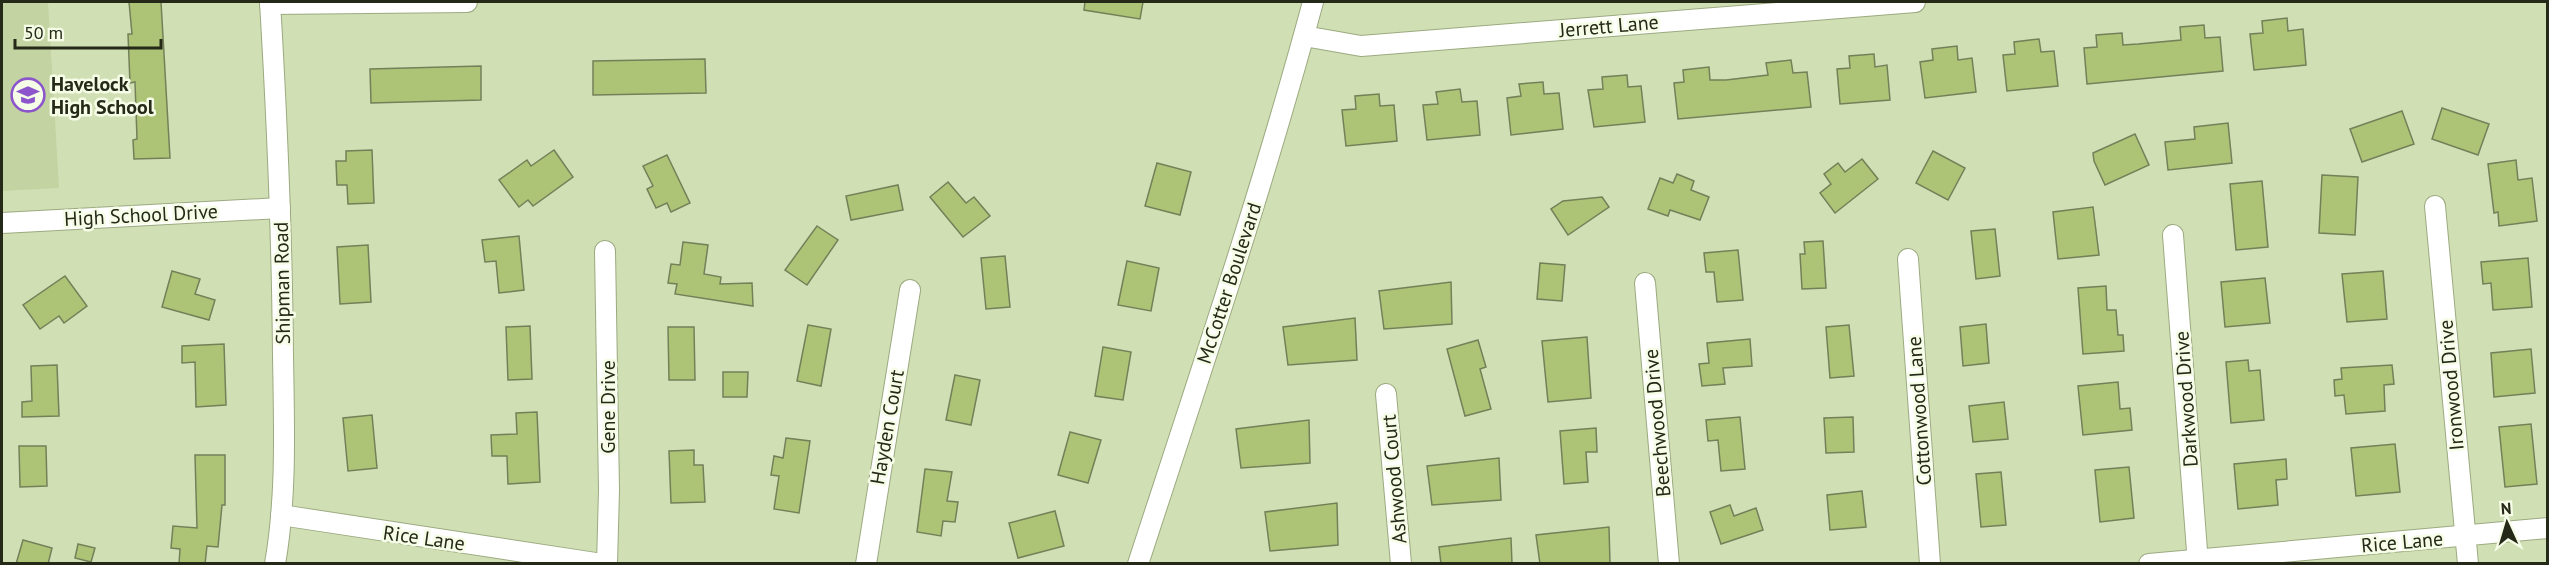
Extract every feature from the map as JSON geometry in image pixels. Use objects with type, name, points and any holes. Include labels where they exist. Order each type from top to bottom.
[{"type":"street","points":[[270,3],[467,2]]},
{"type":"street","name":"McCotter Boulevard","points":[[1138,564],[1236,263],[1313,2]]},
{"type":"street","name":"Jerrett Lane","points":[[1304,36],[1361,46],[1915,2]]},
{"type":"street","name":"Shipman Road","points":[[270,3],[279,146],[284,357],[281,515],[275,564]]},
{"type":"street","name":"Ironwood Drive","points":[[2435,206],[2468,564]]},
{"type":"street","name":"High School Drive","points":[[2,223],[280,208]]},
{"type":"street","name":"Darkwood Drive","points":[[2174,235],[2197,561]]},
{"type":"street","name":"Gene Drive","points":[[604,564],[609,490],[605,251]]},
{"type":"street","name":"Cottonwood Lane","points":[[1908,259],[1930,564]]},
{"type":"street","name":"Beechwood Drive","points":[[1645,283],[1669,564]]},
{"type":"street","name":"Hayden Court","points":[[866,564],[910,290]]},
{"type":"street","name":"Ashwood Court","points":[[1386,394],[1401,564]]},
{"type":"street","name":"Rice Lane","points":[[281,515],[604,564]]},
{"type":"street","name":"Rice Lane","points":[[2149,564],[2547,528]]},
{"type":"shaded area","name":"Havelock High School","points":[[2,2],[48,2],[59,188],[2,191]]},
{"type":"building","points":[[129,2],[161,2],[170,158],[134,159],[133,140],[137,139],[135,82],[130,83],[128,34],[132,34]]},
{"type":"building","points":[[1085,2],[1143,2],[1140,19],[1084,10]]},
{"type":"building","points":[[2287,18],[2288,31],[2303,29],[2306,65],[2254,70],[2250,34],[2263,33],[2262,21]]},
{"type":"building","points":[[2204,25],[2205,38],[2220,37],[2223,71],[2087,84],[2084,48],[2097,47],[2096,35],[2122,33],[2123,45],[2138,44],[2181,40],[2180,27]]},
{"type":"building","points":[[2039,39],[2041,52],[2054,51],[2058,86],[2007,91],[2003,55],[2015,54],[2014,42]]},
{"type":"building","points":[[1957,46],[1958,60],[1972,58],[1976,92],[1925,98],[1920,62],[1933,60],[1932,49]]},
{"type":"building","points":[[1874,54],[1875,67],[1887,65],[1890,100],[1840,104],[1837,69],[1850,68],[1849,56]]},
{"type":"building","points":[[705,59],[706,93],[593,95],[593,61]]},
{"type":"building","points":[[1791,60],[1793,73],[1807,72],[1811,107],[1678,119],[1674,83],[1684,82],[1683,70],[1709,67],[1710,80],[1726,80],[1768,75],[1766,63]]},
{"type":"building","points":[[481,66],[481,100],[371,103],[370,69]]},
{"type":"building","points":[[1627,75],[1628,87],[1641,86],[1645,122],[1594,127],[1588,90],[1603,89],[1602,77]]},
{"type":"building","points":[[1543,82],[1544,94],[1559,93],[1563,129],[1511,135],[1507,98],[1521,96],[1519,84]]},
{"type":"building","points":[[1460,89],[1462,102],[1477,101],[1480,135],[1427,140],[1423,105],[1438,104],[1436,92]]},
{"type":"building","points":[[1379,94],[1380,106],[1394,105],[1397,141],[1346,146],[1342,110],[1356,109],[1355,96]]},
{"type":"building","points":[[2442,108],[2489,124],[2478,155],[2432,139]]},
{"type":"building","points":[[2402,111],[2414,144],[2362,162],[2350,129]]},
{"type":"building","points":[[2228,123],[2232,163],[2168,170],[2165,142],[2195,139],[2194,127]]},
{"type":"building","points":[[2135,134],[2149,165],[2105,185],[2094,161],[2093,153]]},
{"type":"building","points":[[372,150],[374,203],[348,204],[347,185],[337,185],[336,161],[346,161],[346,151]]},
{"type":"building","points":[[554,150],[573,177],[533,206],[528,200],[519,207],[499,180],[527,160],[531,166]]},
{"type":"building","points":[[1933,151],[1965,168],[1948,200],[1916,183]]},
{"type":"building","points":[[667,155],[690,203],[671,212],[667,203],[656,208],[647,189],[653,186],[643,166]]},
{"type":"building","points":[[1862,159],[1878,179],[1835,213],[1820,193],[1831,184],[1824,174],[1838,163],[1845,172]]},
{"type":"building","points":[[2516,160],[2518,180],[2532,178],[2537,221],[2499,226],[2498,212],[2494,213],[2488,164]]},
{"type":"building","points":[[1157,163],[1191,172],[1180,215],[1145,206]]},
{"type":"building","points":[[1677,174],[1694,181],[1691,190],[1709,197],[1700,220],[1670,210],[1668,216],[1648,209],[1660,178],[1673,183]]},
{"type":"building","points":[[2322,175],[2358,177],[2355,235],[2319,233]]},
{"type":"building","points":[[2262,181],[2268,247],[2236,250],[2230,184]]},
{"type":"building","points":[[948,182],[966,203],[974,197],[990,216],[963,237],[930,197]]},
{"type":"building","points":[[898,185],[903,210],[851,220],[846,196]]},
{"type":"building","points":[[1602,197],[1609,207],[1568,235],[1551,209],[1563,201]]},
{"type":"building","points":[[2093,207],[2099,255],[2058,259],[2053,212]]},
{"type":"building","points":[[817,226],[838,240],[807,285],[785,270]]},
{"type":"building","points":[[1995,229],[2000,276],[1976,279],[1971,231]]},
{"type":"building","points":[[519,236],[524,290],[499,293],[496,261],[485,262],[482,240]]},
{"type":"building","points":[[1823,241],[1826,288],[1802,289],[1800,254],[1805,254],[1804,242]]},
{"type":"building","points":[[683,242],[708,245],[704,274],[721,277],[720,284],[752,283],[753,306],[675,294],[677,284],[668,283],[671,264],[680,265]]},
{"type":"building","points":[[368,245],[371,302],[340,304],[337,247]]},
{"type":"building","points":[[1738,250],[1743,300],[1717,302],[1714,272],[1706,272],[1704,253]]},
{"type":"building","points":[[1005,256],[1010,307],[986,309],[981,258]]},
{"type":"building","points":[[2528,258],[2532,307],[2493,310],[2491,283],[2483,284],[2481,262]]},
{"type":"building","points":[[1127,261],[1159,268],[1151,311],[1118,305]]},
{"type":"building","points":[[1540,263],[1565,265],[1562,301],[1537,299]]},
{"type":"building","points":[[172,271],[200,279],[195,294],[215,300],[209,320],[162,307]]},
{"type":"building","points":[[2383,271],[2387,319],[2347,322],[2342,274]]},
{"type":"building","points":[[65,276],[87,306],[64,323],[59,316],[40,329],[23,305]]},
{"type":"building","points":[[2265,278],[2270,323],[2225,327],[2221,282]]},
{"type":"building","points":[[1451,282],[1452,324],[1384,329],[1379,291]]},
{"type":"building","points":[[2106,286],[2107,310],[2116,310],[2118,335],[2123,335],[2124,351],[2083,354],[2078,288]]},
{"type":"building","points":[[1355,318],[1357,360],[1288,365],[1283,327]]},
{"type":"building","points":[[1986,324],[1989,363],[1963,366],[1960,327]]},
{"type":"building","points":[[808,325],[831,329],[821,386],[797,381]]},
{"type":"building","points":[[1849,325],[1854,376],[1830,378],[1826,327]]},
{"type":"building","points":[[530,326],[532,379],[508,380],[506,327]]},
{"type":"building","points":[[668,327],[694,327],[695,380],[669,380]]},
{"type":"building","points":[[1587,337],[1591,398],[1548,402],[1542,341]]},
{"type":"building","points":[[1750,339],[1752,366],[1723,368],[1725,384],[1702,386],[1699,364],[1709,363],[1707,343]]},
{"type":"building","points":[[1478,340],[1486,367],[1480,369],[1491,409],[1465,416],[1447,349]]},
{"type":"building","points":[[224,344],[226,405],[196,407],[195,362],[182,363],[182,346]]},
{"type":"building","points":[[1103,347],[1131,352],[1123,400],[1095,396]]},
{"type":"building","points":[[2531,349],[2535,393],[2494,397],[2491,353]]},
{"type":"building","points":[[2248,360],[2249,371],[2260,370],[2264,420],[2231,423],[2226,362]]},
{"type":"building","points":[[57,365],[59,416],[22,417],[22,402],[32,401],[31,366]]},
{"type":"building","points":[[2392,365],[2394,384],[2384,385],[2385,411],[2346,414],[2344,395],[2335,396],[2334,380],[2342,379],[2341,368]]},
{"type":"building","points":[[723,372],[748,372],[747,397],[723,397]]},
{"type":"building","points":[[955,375],[980,380],[971,425],[946,420]]},
{"type":"building","points":[[2118,382],[2120,409],[2130,408],[2132,430],[2083,435],[2078,386]]},
{"type":"building","points":[[2004,402],[2008,439],[1973,442],[1969,406]]},
{"type":"building","points":[[537,412],[540,482],[508,484],[507,456],[492,456],[491,435],[517,434],[516,413]]},
{"type":"building","points":[[372,415],[377,468],[348,471],[343,418]]},
{"type":"building","points":[[1740,417],[1745,469],[1721,471],[1718,440],[1708,441],[1706,420]]},
{"type":"building","points":[[1853,417],[1854,452],[1826,453],[1824,418]]},
{"type":"building","points":[[1309,420],[1310,463],[1241,468],[1236,429]]},
{"type":"building","points":[[2531,424],[2537,484],[2505,487],[2499,427]]},
{"type":"building","points":[[1596,428],[1597,452],[1586,452],[1588,482],[1564,484],[1560,431]]},
{"type":"building","points":[[1070,432],[1101,440],[1088,483],[1058,475]]},
{"type":"building","points":[[786,438],[810,441],[799,513],[774,509],[779,476],[771,475],[774,456],[783,458]]},
{"type":"building","points":[[2395,444],[2400,492],[2356,496],[2351,448]]},
{"type":"building","points":[[19,446],[46,446],[47,486],[20,487]]},
{"type":"building","points":[[694,450],[694,465],[703,465],[705,502],[671,503],[669,451]]},
{"type":"building","points":[[195,455],[225,455],[225,505],[222,505],[218,547],[207,546],[205,564],[179,564],[180,549],[171,548],[173,526],[197,528]]},
{"type":"building","points":[[1499,458],[1501,500],[1432,505],[1427,466]]},
{"type":"building","points":[[2286,459],[2287,479],[2276,480],[2278,505],[2238,509],[2234,464]]},
{"type":"building","points":[[2129,467],[2134,518],[2100,522],[2095,470]]},
{"type":"building","points":[[925,469],[952,472],[947,501],[958,502],[955,522],[943,521],[941,536],[917,532]]},
{"type":"building","points":[[2001,472],[2006,525],[1981,527],[1976,474]]},
{"type":"building","points":[[1862,491],[1866,527],[1830,530],[1827,495]]},
{"type":"building","points":[[1337,503],[1338,545],[1270,551],[1265,512]]},
{"type":"building","points":[[1730,505],[1734,516],[1756,508],[1763,530],[1721,544],[1710,512]]},
{"type":"building","points":[[1055,511],[1064,546],[1018,558],[1009,523]]},
{"type":"building","points":[[1609,527],[1610,564],[1540,564],[1536,535]]},
{"type":"building","points":[[1511,538],[1512,564],[1441,564],[1439,547]]},
{"type":"building","points":[[23,540],[52,548],[48,564],[16,564]]},
{"type":"building","points":[[78,544],[95,548],[91,562],[75,558]]},
{"type":"place","name":"Havelock High School","points":[[28,95]]}]
